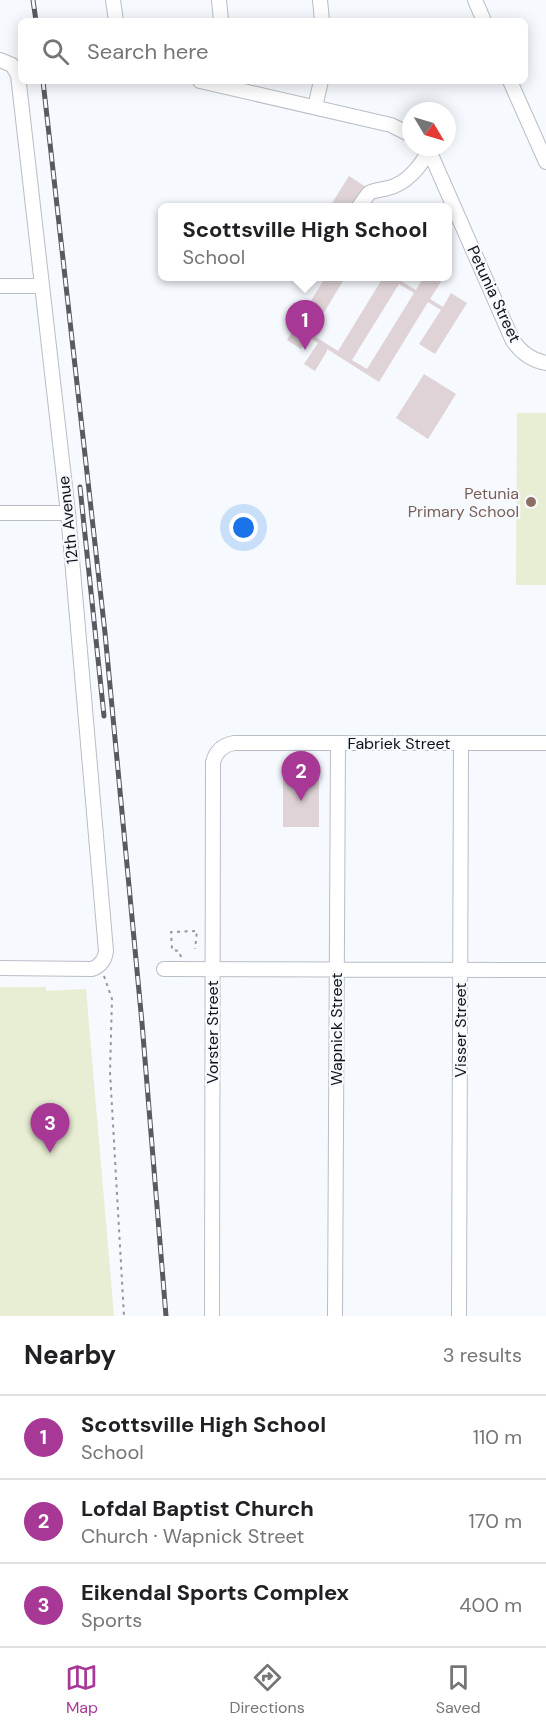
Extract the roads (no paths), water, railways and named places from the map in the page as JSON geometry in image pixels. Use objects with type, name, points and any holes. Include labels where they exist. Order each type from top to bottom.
[{"type":"street","points":[[113,0],[116,18]]},
{"type":"street","points":[[219,0],[221,18]]},
{"type":"street","points":[[320,0],[322,18]]},
{"type":"street","points":[[475,0],[483,18]]},
{"type":"street","name":"12th Avenue","points":[[0,60],[12,65],[18,75]]},
{"type":"street","name":"12th Avenue","points":[[0,969],[92,969],[100,964],[106,951],[68,513],[19,84]]},
{"type":"street","points":[[217,84],[391,125],[402,130]]},
{"type":"street","points":[[315,107],[320,84]]},
{"type":"street","points":[[511,84],[546,162]]},
{"type":"street","points":[[361,203],[369,193],[392,187],[409,176],[420,166],[424,156]]},
{"type":"street","name":"Petunia Street","points":[[431,156],[450,203]]},
{"type":"street","name":"Petunia Street","points":[[452,207],[497,321],[520,350],[546,363]]},
{"type":"street","points":[[0,286],[42,286]]},
{"type":"street","points":[[0,513],[68,513]]},
{"type":"street","name":"Fabriek Street","points":[[219,750],[234,742],[546,743]]},
{"type":"street","name":"Wapnick Street","points":[[335,1316],[338,743]]},
{"type":"street","name":"Visser Street","points":[[459,1316],[460,743]]},
{"type":"street","name":"Vorster Street","points":[[212,1316],[213,762],[219,750]]},
{"type":"street","points":[[164,969],[546,970]]},
{"type":"railway","points":[[33,0],[36,18]]},
{"type":"railway","points":[[43,84],[105,633],[142,1023],[166,1316]]},
{"type":"railway","points":[[80,487],[104,716]]},
{"type":"place","name":"Scottsville High School","points":[[305,350]]},
{"type":"place","name":"Petunia Primary School","points":[[531,502]]},
{"type":"place","name":"Lofdal Baptist Church","points":[[301,801]]},
{"type":"place","name":"Eikendal Sports Complex","points":[[50,1153]]}]
